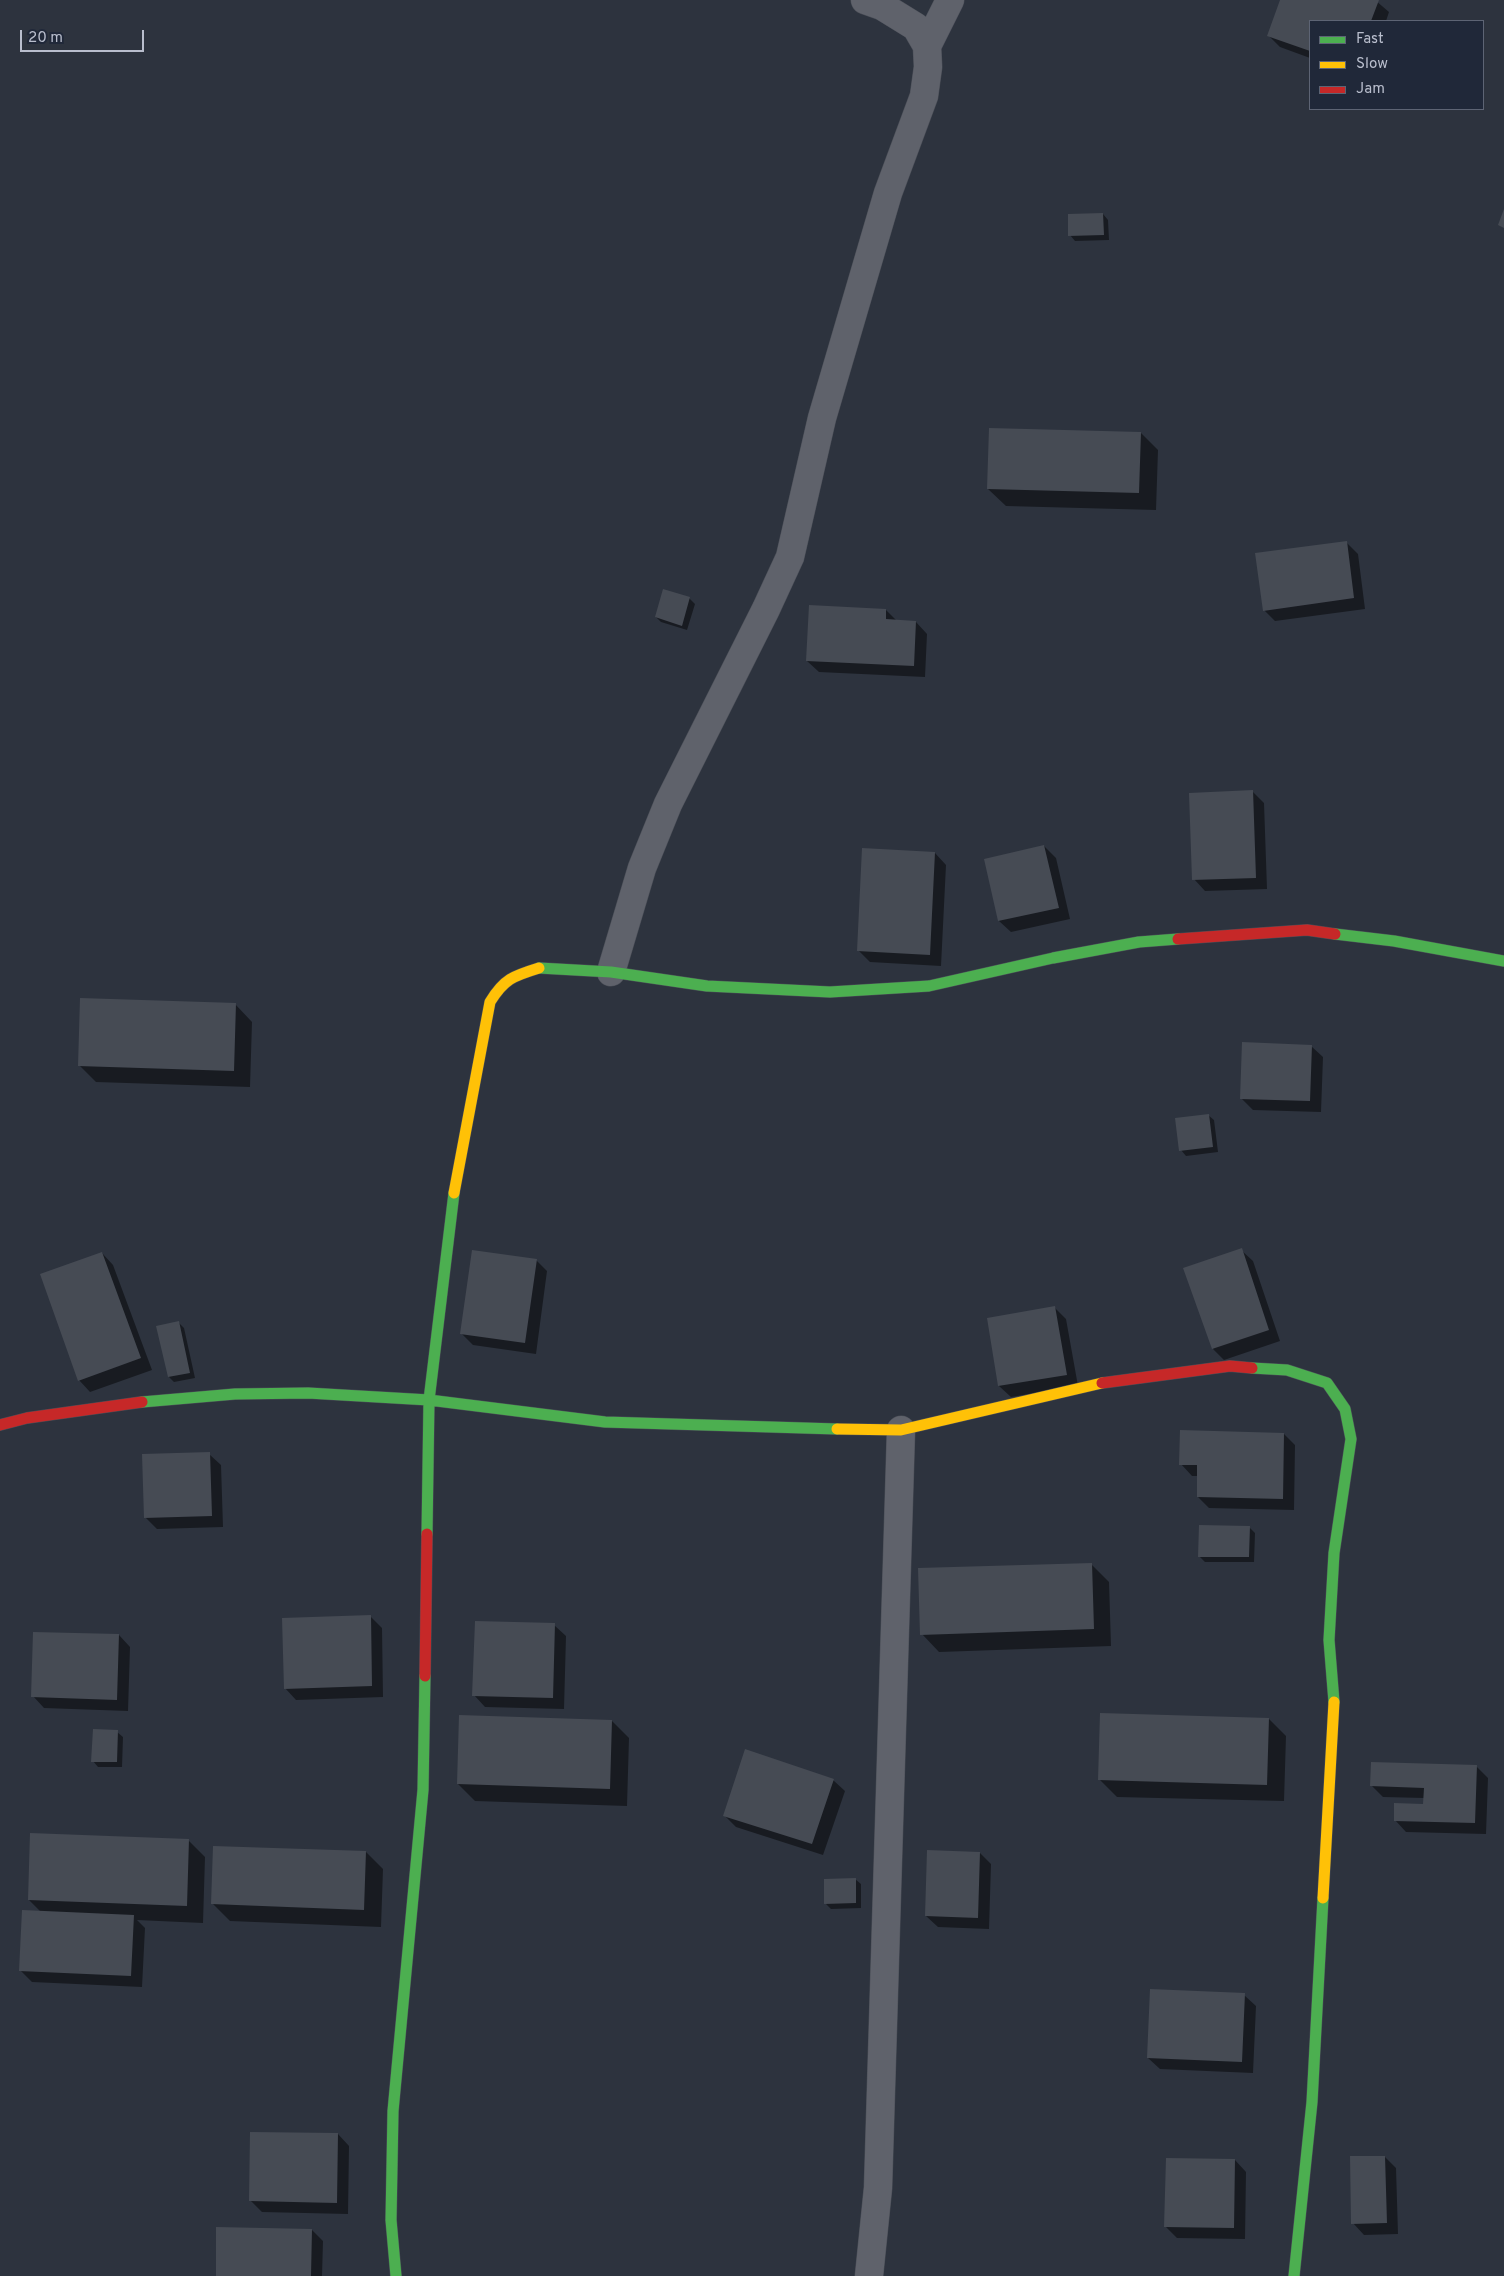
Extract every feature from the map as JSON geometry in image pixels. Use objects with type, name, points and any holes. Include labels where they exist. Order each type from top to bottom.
[{"type":"street","points":[[611,972],[642,868],[668,804],[766,609],[790,557],[828,399],[888,194],[924,96],[928,67],[927,46],[916,27],[882,6],[865,0]]},
{"type":"street","points":[[927,46],[950,0]]},
{"type":"street","points":[[396,2276],[391,2220],[393,2111],[423,1790],[429,1400],[453,1197],[490,1002],[500,985],[519,974],[540,968],[611,972],[707,986],[830,992],[929,986],[1053,958],[1139,942],[1307,930],[1394,941],[1504,961]]},
{"type":"street","points":[[0,1426],[27,1418],[126,1403],[235,1394],[308,1393],[429,1400],[605,1422],[723,1427],[901,1430],[1118,1379],[1230,1366],[1287,1370],[1327,1384],[1345,1409],[1351,1439],[1334,1553],[1329,1640],[1334,1706],[1313,2092],[1294,2276]]},
{"type":"street","points":[[869,2276],[878,2188],[901,1430]]},
{"type":"building","points":[[1280,0],[1379,0],[1371,20],[1309,20],[1309,51],[1267,36]]},
{"type":"building","points":[[1504,209],[1504,228],[1498,225]]},
{"type":"building","points":[[1103,213],[1104,235],[1068,236],[1068,214]]},
{"type":"building","points":[[989,428],[1141,432],[1139,493],[987,489]]},
{"type":"building","points":[[1347,541],[1354,598],[1263,611],[1255,553]]},
{"type":"building","points":[[663,589],[690,597],[682,626],[655,617]]},
{"type":"building","points":[[809,605],[886,609],[886,619],[916,621],[914,666],[806,661]]},
{"type":"building","points":[[1253,790],[1256,878],[1192,880],[1189,793]]},
{"type":"building","points":[[1044,845],[1059,908],[998,921],[984,859]]},
{"type":"building","points":[[862,848],[935,852],[930,955],[857,951]]},
{"type":"building","points":[[80,998],[236,1003],[234,1071],[78,1066]]},
{"type":"building","points":[[1242,1042],[1312,1045],[1310,1101],[1240,1099]]},
{"type":"building","points":[[1209,1114],[1213,1147],[1179,1151],[1175,1118]]},
{"type":"building","points":[[1242,1248],[1269,1330],[1212,1349],[1183,1268]]},
{"type":"building","points":[[472,1250],[537,1259],[525,1343],[460,1334]]},
{"type":"building","points":[[102,1252],[141,1358],[78,1381],[40,1274]]},
{"type":"building","points":[[1055,1306],[1067,1375],[998,1386],[987,1318]]},
{"type":"building","points":[[179,1321],[190,1373],[168,1377],[156,1326]]},
{"type":"building","points":[[1180,1430],[1284,1433],[1283,1499],[1197,1497],[1197,1465],[1179,1465]]},
{"type":"building","points":[[210,1452],[212,1516],[144,1518],[142,1454]]},
{"type":"building","points":[[1199,1525],[1250,1526],[1249,1557],[1198,1557]]},
{"type":"building","points":[[1092,1563],[1094,1629],[920,1635],[918,1568]]},
{"type":"building","points":[[371,1615],[372,1686],[284,1689],[282,1618]]},
{"type":"building","points":[[475,1621],[555,1623],[553,1698],[472,1696]]},
{"type":"building","points":[[33,1632],[119,1634],[117,1700],[31,1697]]},
{"type":"building","points":[[1100,1713],[1269,1718],[1267,1785],[1098,1780]]},
{"type":"building","points":[[459,1715],[612,1720],[610,1789],[457,1784]]},
{"type":"building","points":[[93,1729],[118,1730],[117,1762],[91,1762]]},
{"type":"building","points":[[745,1749],[834,1779],[812,1844],[723,1816]]},
{"type":"building","points":[[1371,1762],[1477,1765],[1475,1823],[1394,1821],[1394,1803],[1423,1804],[1424,1788],[1370,1786]]},
{"type":"building","points":[[30,1833],[189,1839],[187,1906],[28,1900]]},
{"type":"building","points":[[213,1846],[366,1851],[364,1910],[211,1904]]},
{"type":"building","points":[[927,1850],[980,1852],[978,1918],[925,1916]]},
{"type":"building","points":[[856,1878],[856,1903],[824,1904],[824,1879]]},
{"type":"building","points":[[22,1910],[134,1915],[131,1976],[19,1971]]},
{"type":"building","points":[[1150,1989],[1245,1993],[1242,2062],[1147,2058]]},
{"type":"building","points":[[250,2132],[338,2133],[337,2203],[249,2201]]},
{"type":"building","points":[[1350,2156],[1385,2156],[1387,2223],[1351,2224]]},
{"type":"building","points":[[1166,2158],[1235,2159],[1234,2228],[1164,2227]]},
{"type":"building","points":[[216,2227],[312,2229],[311,2276],[216,2276]]},
{"type":"traffic: fast","points":[[1335,934],[1394,941],[1504,961]]},
{"type":"traffic: fast","points":[[539,968],[611,972],[707,986],[830,992],[929,986],[1053,958],[1139,942],[1178,939]]},
{"type":"traffic: fast","points":[[427,1534],[429,1400],[454,1193]]},
{"type":"traffic: fast","points":[[1252,1368],[1287,1370],[1327,1383],[1345,1409],[1351,1439],[1334,1553],[1329,1640],[1334,1702]]},
{"type":"traffic: fast","points":[[142,1402],[235,1394],[308,1393],[429,1400],[605,1422],[837,1429]]},
{"type":"traffic: fast","points":[[396,2276],[391,2220],[393,2111],[423,1790],[425,1676]]},
{"type":"traffic: fast","points":[[1294,2276],[1312,2102],[1323,1898]]},
{"type":"traffic: slow","points":[[454,1193],[490,1002],[500,988],[510,979],[539,968]]},
{"type":"traffic: slow","points":[[837,1429],[901,1430],[1102,1383]]},
{"type":"traffic: slow","points":[[1323,1898],[1334,1702]]},
{"type":"traffic: jam","points":[[1178,939],[1307,930],[1335,934]]},
{"type":"traffic: jam","points":[[1102,1383],[1230,1366],[1252,1368]]},
{"type":"traffic: jam","points":[[0,1425],[27,1418],[142,1402]]},
{"type":"traffic: jam","points":[[425,1676],[427,1534]]}]
